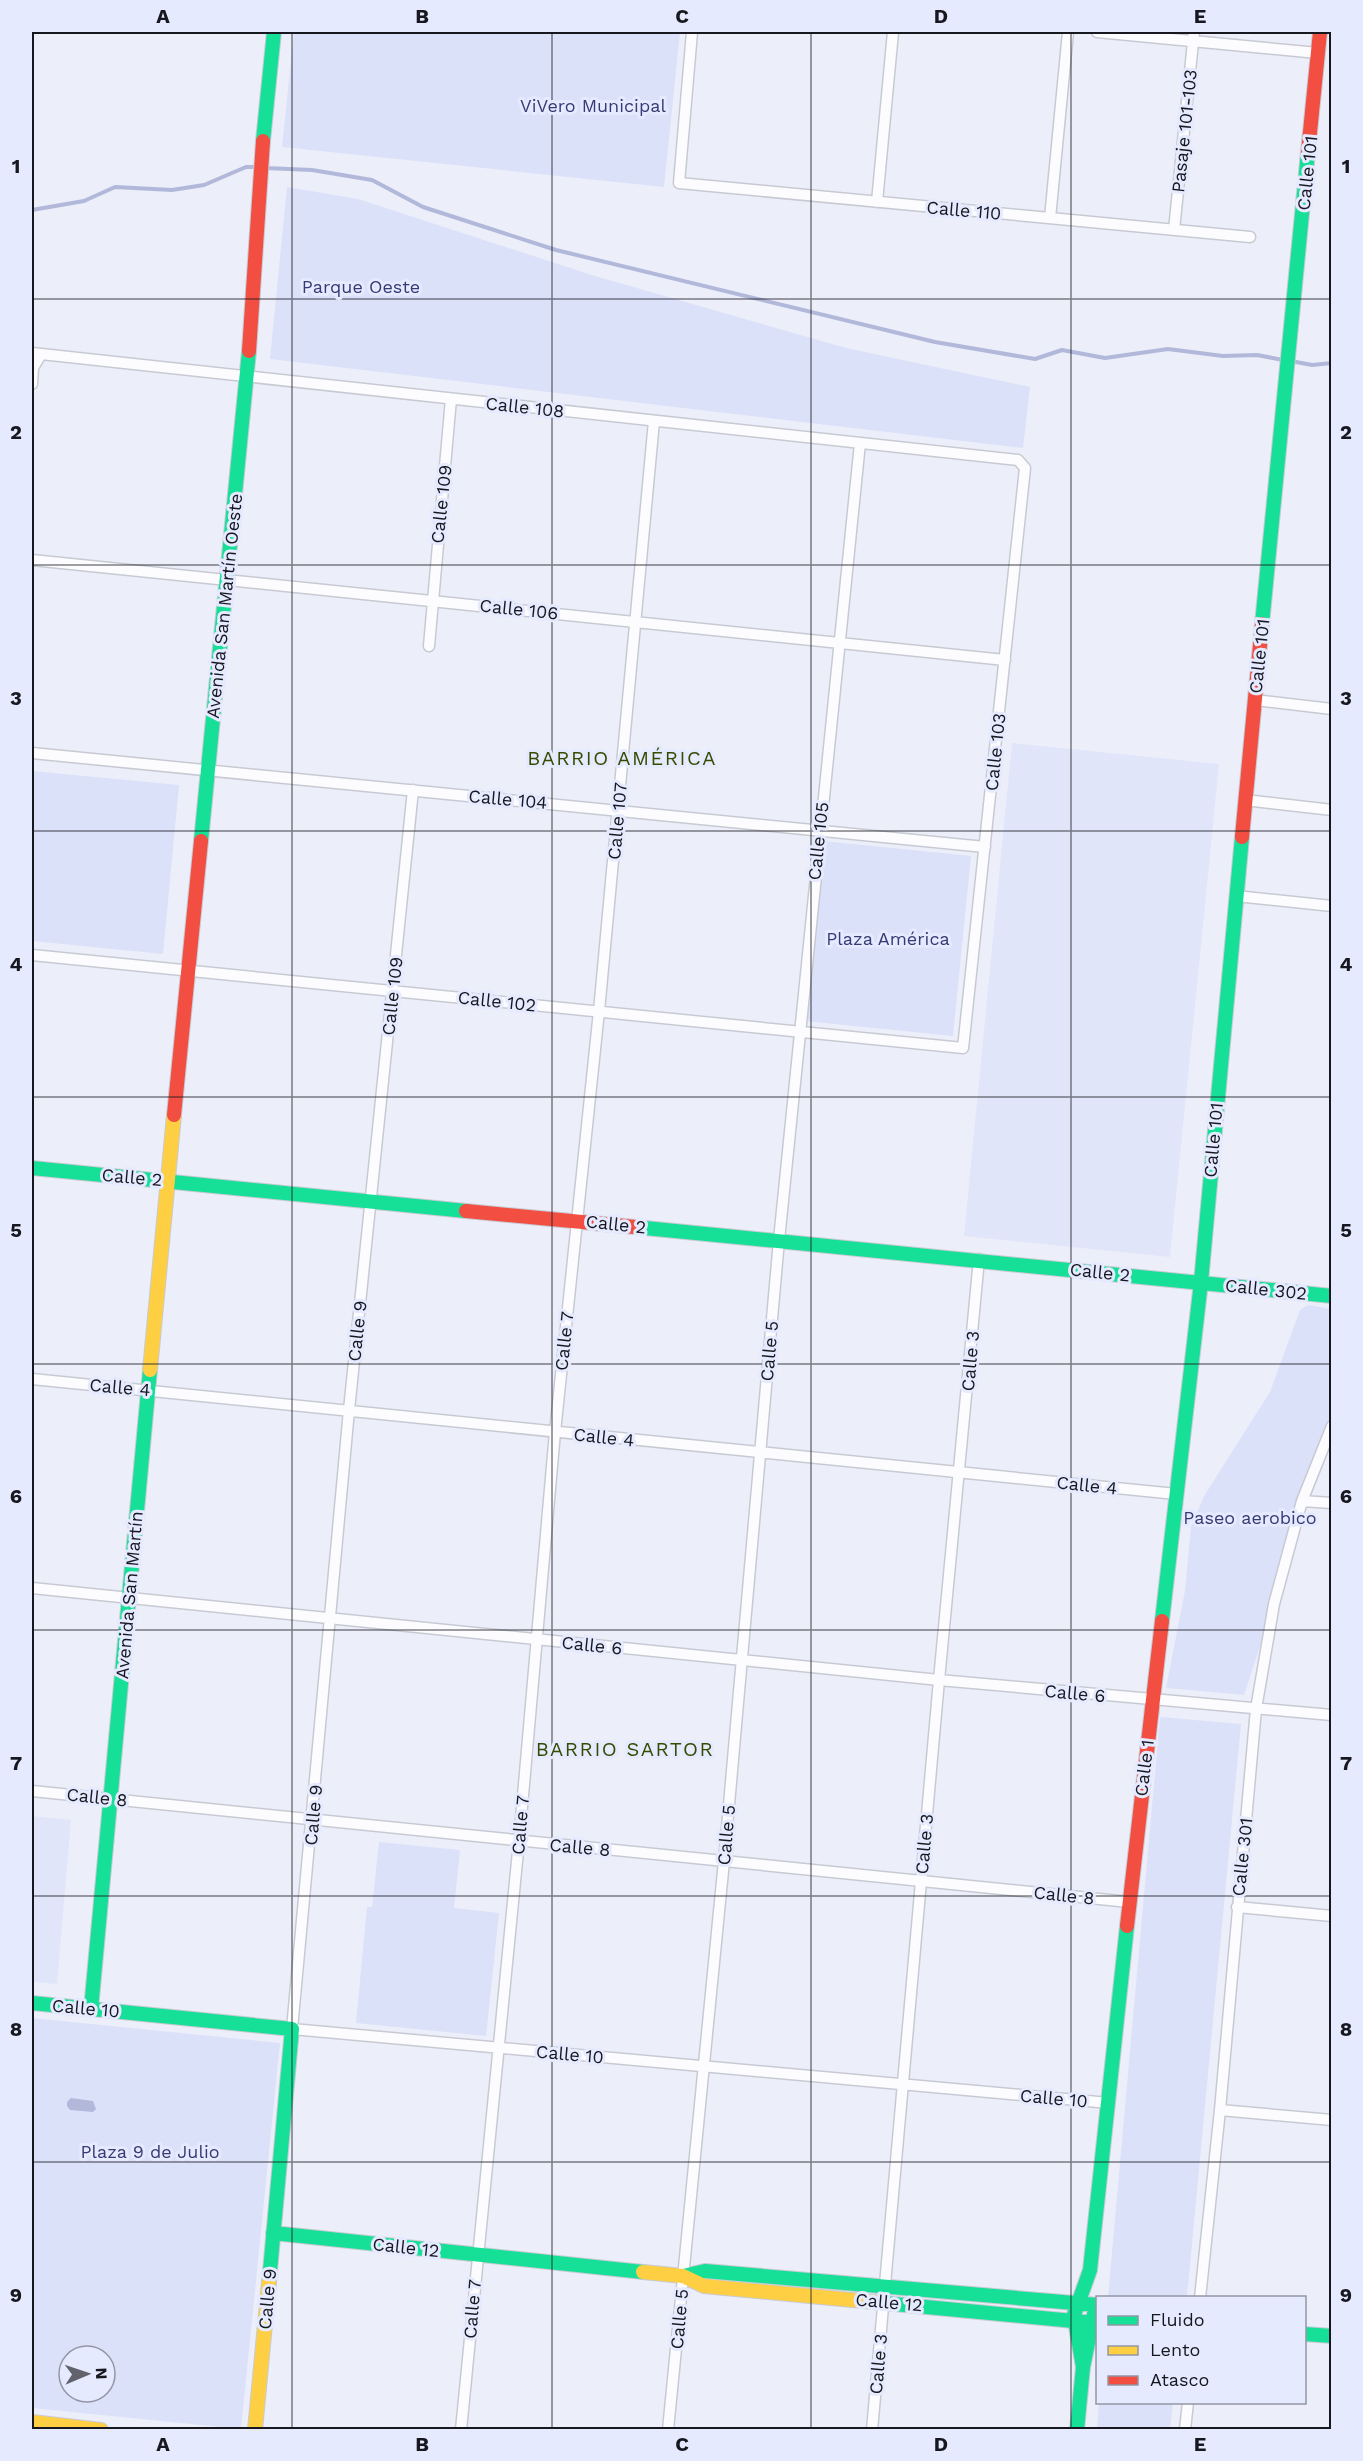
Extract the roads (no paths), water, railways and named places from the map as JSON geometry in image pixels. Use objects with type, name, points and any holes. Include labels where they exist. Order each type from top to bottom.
[{"type":"street","name":"Avenida San Martín Oeste","points":[[168,1181],[246,375],[262,147],[274,32]]},
{"type":"street","name":"Calle 110","points":[[692,32],[679,183],[1250,237]]},
{"type":"street","points":[[877,202],[893,32]]},
{"type":"street","points":[[1050,218],[1068,32]]},
{"type":"street","points":[[1097,32],[1193,37],[1318,52]]},
{"type":"street","name":"Calle 101","points":[[1201,1282],[1245,800],[1320,32]]},
{"type":"street","name":"Pasaje 101-103","points":[[1174,230],[1193,37]]},
{"type":"street","points":[[32,384],[36,353]]},
{"type":"street","name":"Calle 108","points":[[36,353],[1018,460]]},
{"type":"street","name":"Calle 109","points":[[429,646],[452,399]]},
{"type":"street","name":"Calle 107","points":[[577,1221],[654,422]]},
{"type":"street","name":"Calle 105","points":[[779,1240],[860,443]]},
{"type":"street","name":"Calle 103","points":[[963,1048],[1025,468],[1018,460]]},
{"type":"street","name":"Calle 106","points":[[32,560],[1005,660]]},
{"type":"street","points":[[1255,700],[1332,709]]},
{"type":"street","name":"Calle 104","points":[[32,753],[985,847]]},
{"type":"street","name":"Calle 109","points":[[371,1201],[413,790]]},
{"type":"street","points":[[1245,800],[1332,810]]},
{"type":"street","points":[[1236,896],[1332,906]]},
{"type":"street","name":"Calle 102","points":[[32,956],[963,1048]]},
{"type":"street","name":"Calle 2","points":[[32,1168],[1201,1282]]},
{"type":"street","name":"Avenida San Martín","points":[[91,2009],[168,1181]]},
{"type":"street","name":"Calle 9","points":[[255,2430],[349,1410],[371,1201]]},
{"type":"street","name":"Calle 7","points":[[461,2430],[519,1841],[535,1639],[577,1221]]},
{"type":"street","name":"Calle 5","points":[[669,2430],[682,2276],[724,1861],[779,1240]]},
{"type":"street","name":"Calle 3","points":[[872,2430],[939,1680],[980,1259]]},
{"type":"street","name":"Calle 302","points":[[1201,1282],[1332,1296]]},
{"type":"street","name":"Calle 1","points":[[1083,2367],[1075,2321],[1078,2302],[1090,2270],[1092,2254],[1129,1902],[1201,1282]]},
{"type":"street","name":"Calle 4","points":[[32,1379],[1176,1494]]},
{"type":"street","name":"Calle 301","points":[[1200,2296],[1220,2110],[1256,1709],[1274,1604],[1302,1501],[1332,1426]]},
{"type":"street","points":[[1302,1501],[1332,1503]]},
{"type":"street","name":"Calle 6","points":[[32,1588],[939,1680],[1332,1715]]},
{"type":"street","name":"Calle 8","points":[[32,1791],[1129,1902]]},
{"type":"street","points":[[1237,1907],[1332,1916]]},
{"type":"street","name":"Calle 10","points":[[32,2003],[292,2029],[1109,2103]]},
{"type":"street","points":[[1220,2110],[1332,2120]]},
{"type":"street","name":"Calle 12","points":[[273,2232],[682,2276],[705,2271],[1075,2321],[1095,2321]]},
{"type":"street","name":"Calle 1","points":[[1077,2430],[1083,2367],[1095,2321],[1092,2254]]},
{"type":"street","name":"Calle 12","points":[[884,2295],[1096,2304]]},
{"type":"street","points":[[1306,2334],[1332,2336]]},
{"type":"street","points":[[1185,2430],[1188,2404]]},
{"type":"street","points":[[32,2422],[48,2427],[101,2430]]},
{"type":"waterway","points":[[32,210],[84,201],[115,187],[172,190],[204,185],[246,167],[257,167]]},
{"type":"waterway","points":[[265,168],[312,170],[372,180],[423,207],[556,250],[935,342],[1035,359],[1062,350],[1105,358],[1168,349],[1223,356],[1257,355],[1283,360]]},
{"type":"waterway","points":[[1291,361],[1312,365],[1332,363]]},
{"type":"district","name":"BARRIO AMÉRICA","points":[[622,758]]},
{"type":"district","name":"BARRIO SARTOR","points":[[625,1749]]},
{"type":"park label","name":"ViVero Municipal","points":[[593,105]]},
{"type":"park label","name":"Parque Oeste","points":[[361,286]]},
{"type":"park label","name":"Plaza América","points":[[888,938]]},
{"type":"park label","name":"Paseo aerobico","points":[[1250,1517]]},
{"type":"park label","name":"Plaza 9 de Julio","points":[[150,2151]]}]
